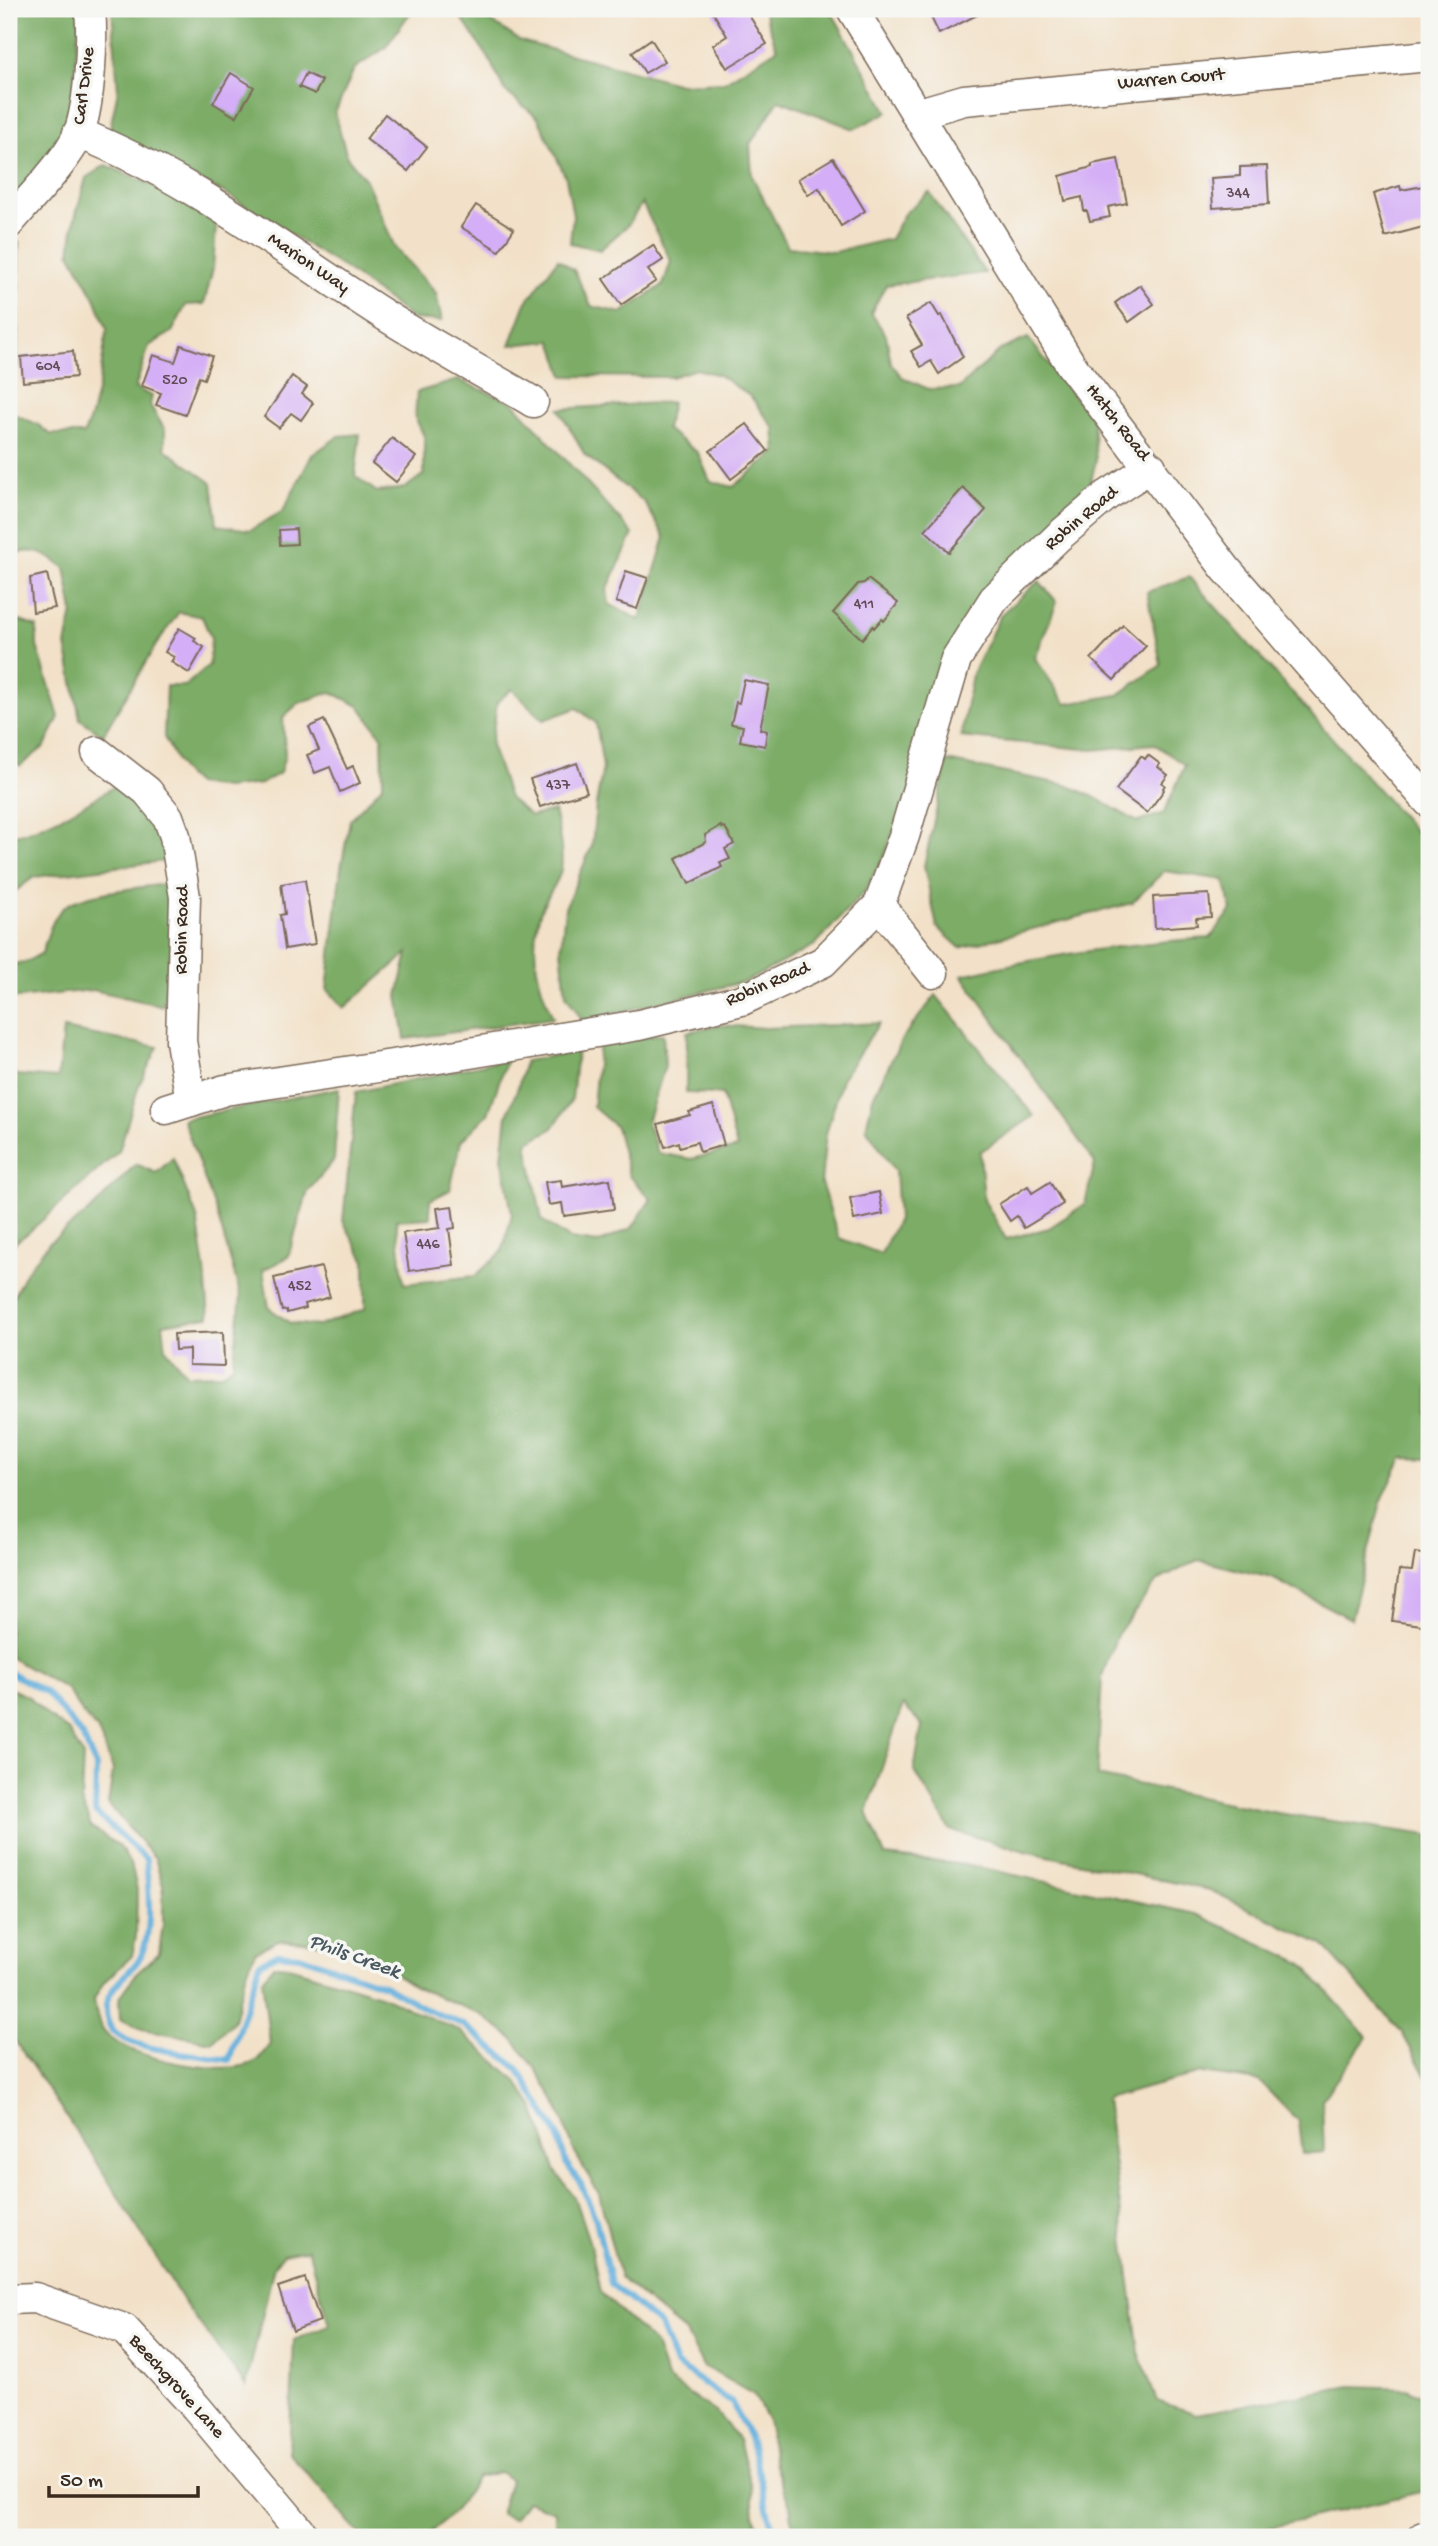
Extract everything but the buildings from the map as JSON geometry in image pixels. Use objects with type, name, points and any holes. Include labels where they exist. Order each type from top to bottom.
[{"type":"street","name":"Carl Drive","points":[[9,222],[56,167],[78,133],[89,78],[90,9]]},
{"type":"street","name":"Hatch Road","points":[[852,9],[1072,365],[1226,569],[1429,802]]},
{"type":"street","name":"Warren Court","points":[[916,114],[964,100],[1429,56]]},
{"type":"street","name":"Marion Way","points":[[78,133],[122,151],[222,208],[387,317],[533,402]]},
{"type":"street","name":"Robin Road","points":[[97,752],[147,791],[168,817],[175,836],[185,897],[178,1105],[225,1090],[639,1025],[742,1000],[823,961],[878,905],[904,835],[956,659],[994,599],[1058,537],[1106,496],[1151,467]]},
{"type":"street","points":[[878,905],[933,973]]},
{"type":"street","name":"Beechgrove Lane","points":[[9,2299],[35,2298],[124,2329],[196,2407],[305,2537]]},
{"type":"street","points":[[1423,2537],[1429,2536]]},
{"type":"green space","points":[[9,9],[80,9],[71,114],[49,158],[9,208]]},
{"type":"green space","points":[[112,9],[413,9],[385,48],[354,69],[335,113],[347,157],[366,180],[395,248],[436,293],[442,321],[413,319],[347,270],[225,193],[108,138],[118,90]]},
{"type":"green space","points":[[472,9],[521,41],[680,84],[724,82],[777,49],[763,9],[830,9],[888,112],[854,129],[779,100],[750,144],[752,176],[788,247],[834,252],[890,239],[904,214],[929,192],[985,273],[886,285],[871,313],[886,335],[891,363],[902,377],[928,389],[959,388],[1000,350],[1028,338],[1093,420],[1096,460],[1089,490],[992,589],[884,856],[865,891],[815,945],[747,981],[583,1021],[566,995],[561,949],[565,908],[592,846],[603,767],[596,723],[577,708],[543,720],[512,689],[497,702],[491,745],[509,798],[531,816],[554,811],[561,848],[561,870],[542,907],[535,940],[539,980],[553,1018],[405,1039],[398,996],[408,953],[344,1008],[327,989],[341,868],[350,820],[383,785],[382,737],[359,706],[331,692],[299,703],[283,717],[285,755],[280,773],[261,784],[226,788],[196,784],[182,771],[164,737],[166,686],[185,686],[209,665],[211,638],[202,617],[179,612],[156,645],[103,735],[80,719],[66,645],[73,612],[65,568],[51,558],[32,551],[9,556],[9,412],[37,424],[50,434],[84,434],[99,383],[107,329],[95,298],[70,253],[74,222],[86,178],[106,165],[217,214],[213,268],[204,304],[186,305],[172,332],[149,346],[135,388],[152,396],[150,405],[165,430],[165,449],[212,483],[217,525],[250,530],[283,511],[312,455],[339,436],[360,434],[355,476],[377,492],[405,488],[424,474],[424,436],[415,417],[417,392],[458,380],[513,402],[633,534],[607,590],[609,604],[640,620],[665,537],[644,502],[585,455],[559,409],[672,402],[666,429],[698,453],[710,481],[733,487],[776,452],[774,428],[751,397],[719,375],[696,369],[671,377],[564,376],[552,341],[510,345],[526,303],[558,259],[574,270],[591,306],[621,313],[663,285],[671,261],[642,203],[628,225],[600,250],[570,243],[573,215],[566,178],[538,118],[505,91],[488,57],[460,16]]},
{"type":"green space","points":[[19,242],[17,367],[9,376],[9,249]]},
{"type":"green space","points":[[1189,577],[1429,847],[1429,1459],[1402,1458],[1381,1502],[1351,1619],[1272,1578],[1198,1560],[1157,1581],[1117,1635],[1102,1676],[1097,1776],[1277,1813],[1429,1835],[1429,2082],[1401,2031],[1323,1945],[1210,1890],[1029,1852],[950,1830],[914,1770],[922,1725],[903,1705],[867,1812],[885,1856],[968,1865],[1196,1914],[1302,1963],[1367,2037],[1322,2100],[1324,2152],[1302,2154],[1298,2121],[1259,2081],[1201,2073],[1106,2099],[1139,2352],[1157,2401],[1196,2414],[1351,2386],[1407,2388],[1429,2399],[1429,2490],[1231,2537],[795,2537],[790,2506],[775,2466],[767,2419],[754,2395],[703,2366],[686,2333],[620,2278],[599,2194],[575,2153],[557,2105],[536,2069],[513,2039],[482,2015],[416,1987],[362,1953],[317,1943],[278,1940],[255,1952],[244,1979],[234,2021],[212,2042],[142,2029],[120,2019],[119,1999],[136,1974],[159,1953],[163,1924],[163,1886],[155,1858],[108,1804],[113,1770],[98,1730],[83,1714],[67,1689],[9,1657],[9,1306],[25,1273],[49,1243],[92,1209],[136,1164],[156,1173],[173,1158],[197,1217],[209,1317],[163,1324],[166,1349],[187,1375],[221,1374],[233,1365],[241,1297],[218,1217],[183,1119],[339,1088],[334,1160],[308,1191],[288,1257],[263,1270],[269,1308],[290,1323],[318,1326],[365,1309],[365,1261],[343,1221],[356,1092],[507,1059],[488,1114],[461,1141],[450,1190],[430,1200],[430,1218],[396,1220],[404,1284],[475,1276],[502,1252],[512,1214],[502,1157],[507,1115],[525,1061],[577,1051],[572,1099],[553,1128],[527,1143],[542,1220],[570,1239],[598,1243],[632,1228],[651,1199],[629,1176],[616,1127],[593,1107],[599,1043],[663,1034],[665,1066],[647,1122],[658,1153],[691,1159],[737,1148],[722,1094],[686,1093],[687,1032],[719,1025],[766,1028],[879,1023],[842,1079],[826,1134],[821,1183],[839,1238],[881,1254],[898,1219],[895,1171],[866,1128],[873,1097],[903,1037],[936,995],[1034,1116],[980,1152],[984,1200],[1006,1239],[1049,1228],[1085,1204],[1095,1163],[962,975],[1085,951],[1210,938],[1232,910],[1224,880],[1164,871],[1132,903],[960,948],[937,927],[924,866],[947,761],[1066,785],[1092,796],[1138,822],[1164,813],[1185,765],[1154,744],[1093,750],[961,737],[972,674],[1001,614],[1039,581],[1057,602],[1035,658],[1066,704],[1118,695],[1161,665],[1147,592]]},
{"type":"green space","points":[[9,617],[37,627],[37,646],[59,717],[45,746],[20,766],[9,758]]},
{"type":"green space","points":[[118,784],[161,822],[165,861],[34,877],[9,896],[9,837],[65,815]]},
{"type":"green space","points":[[176,883],[175,919],[163,1006],[93,990],[9,999],[9,964],[24,963],[42,953],[52,923],[63,908],[72,902],[100,894]]},
{"type":"green space","points":[[63,1029],[158,1047],[139,1085],[119,1151],[9,1247],[9,1068],[17,1075],[58,1078]]},
{"type":"green space","points":[[9,1688],[29,1697],[49,1717],[69,1731],[83,1756],[81,1800],[91,1827],[120,1847],[132,1867],[137,1890],[136,1937],[132,1956],[104,1982],[94,1999],[99,2022],[106,2034],[134,2051],[178,2063],[224,2068],[256,2061],[270,2044],[262,1979],[273,1966],[286,1966],[383,1996],[459,2030],[515,2079],[534,2108],[555,2170],[574,2197],[592,2250],[600,2292],[655,2344],[667,2379],[716,2412],[739,2440],[752,2488],[754,2515],[762,2537],[555,2537],[555,2511],[527,2501],[513,2519],[500,2514],[510,2480],[500,2472],[477,2477],[456,2509],[427,2537],[362,2537],[289,2453],[294,2340],[329,2325],[308,2249],[283,2254],[274,2266],[246,2386],[185,2304],[93,2156],[9,2032]]},
{"type":"waterway","name":"Phils Creek","points":[[9,1672],[47,1693],[83,1737],[96,1767],[95,1812],[146,1859],[148,1933],[138,1961],[108,1998],[107,2019],[115,2033],[129,2041],[157,2049],[229,2060],[260,1963],[278,1954],[300,1956],[386,1986],[426,2009],[464,2025],[518,2069],[558,2135],[566,2163],[581,2184],[596,2220],[611,2284],[660,2325],[676,2364],[732,2403],[751,2441],[770,2520],[780,2537]]}]
